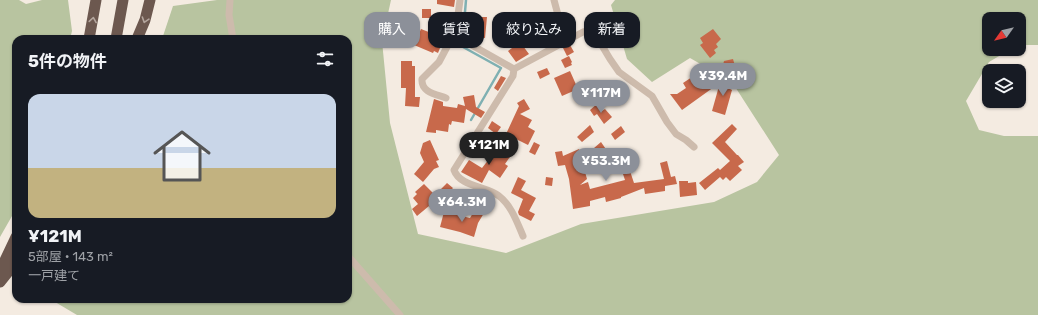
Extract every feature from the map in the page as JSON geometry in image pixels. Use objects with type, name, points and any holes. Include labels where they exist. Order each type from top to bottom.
[{"type":"highway","points":[[90,35],[96,0]]},
{"type":"highway","points":[[117,35],[123,0]]},
{"type":"highway","points":[[139,35],[150,0]]},
{"type":"highway","points":[[0,271],[12,246]]},
{"type":"highway","points":[[0,278],[12,258]]},
{"type":"highway","points":[[0,282],[12,267]]},
{"type":"street","points":[[230,0],[229,15],[232,35]]},
{"type":"street","points":[[458,12],[460,0]]},
{"type":"street","points":[[554,0],[557,12]]},
{"type":"street","points":[[576,36],[586,31],[595,34],[619,72],[652,96],[667,122],[676,134],[694,147]]},
{"type":"street","points":[[446,48],[439,62],[422,79],[424,89],[446,98]]},
{"type":"street","points":[[477,48],[514,69]]},
{"type":"street","points":[[514,69],[552,48]]},
{"type":"street","points":[[514,69],[513,76],[454,170],[456,175],[473,185],[497,194],[505,201],[523,236]]},
{"type":"street","points":[[352,261],[400,315]]},
{"type":"green space","points":[[0,0],[19,0],[26,4],[42,0],[68,0],[72,31],[71,35],[12,35],[12,216],[0,237]]},
{"type":"green space","points":[[217,0],[391,0],[388,12],[364,12],[364,48],[383,48],[390,123],[418,234],[506,253],[581,224],[714,202],[757,182],[779,155],[732,82],[690,58],[652,82],[627,59],[624,48],[640,48],[640,12],[613,12],[611,5],[615,0],[1038,0],[1038,45],[1026,45],[1026,12],[982,12],[982,56],[999,56],[988,64],[982,64],[982,74],[966,101],[979,130],[1004,136],[1038,136],[1038,315],[77,315],[57,303],[352,303],[352,35],[163,35],[173,6]]},
{"type":"building","points":[[437,0],[455,0],[454,7],[437,4]]},
{"type":"building","points":[[422,9],[431,9],[431,12],[428,12],[428,18],[422,18]]},
{"type":"building","points":[[484,17],[487,17],[485,38]]},
{"type":"building","points":[[421,29],[428,32],[428,48],[440,48],[438,53],[434,51],[433,53],[420,48]]},
{"type":"building","points":[[713,29],[721,39],[716,44],[718,47],[714,50],[716,53],[710,58],[700,45],[703,43],[700,38]]},
{"type":"building","points":[[512,48],[524,48],[529,54],[516,62],[508,51]]},
{"type":"building","points":[[563,48],[572,48],[574,52],[567,56]]},
{"type":"building","points":[[569,56],[572,65],[565,68],[561,60]]},
{"type":"building","points":[[733,59],[735,66],[722,69],[724,61]]},
{"type":"building","points":[[401,61],[412,61],[412,66],[415,66],[415,97],[420,97],[419,107],[405,106],[406,88],[401,88]]},
{"type":"building","points":[[547,68],[550,74],[540,79],[537,72]]},
{"type":"building","points":[[570,71],[578,89],[562,96],[554,78]]},
{"type":"building","points":[[698,73],[706,75],[714,87],[682,110],[670,94],[677,94],[686,88],[683,83]]},
{"type":"building","points":[[501,76],[506,78],[498,91],[494,88]]},
{"type":"building","points":[[721,79],[732,82],[730,89],[732,90],[725,115],[712,111]]},
{"type":"building","points":[[474,95],[476,107],[485,112],[481,118],[466,109],[464,123],[452,121],[451,125],[449,124],[448,132],[436,130],[436,133],[426,132],[434,99],[443,102],[443,106],[457,108],[458,104],[465,106],[463,97]]},
{"type":"building","points":[[524,99],[530,109],[520,114],[532,120],[528,127],[535,131],[528,145],[506,134],[519,106],[517,103]]},
{"type":"building","points":[[597,104],[602,111],[605,109],[612,117],[604,124],[597,114],[594,116],[590,110]]},
{"type":"building","points":[[492,121],[501,127],[496,134],[488,128]]},
{"type":"building","points":[[732,124],[737,129],[725,142],[744,162],[738,166],[742,170],[730,181],[726,177],[723,180],[720,177],[705,190],[699,183],[718,168],[720,170],[730,161],[712,143]]},
{"type":"building","points":[[590,125],[594,132],[582,142],[577,137]]},
{"type":"building","points":[[621,126],[625,132],[615,140],[611,134]]},
{"type":"building","points":[[430,140],[439,160],[436,161],[439,167],[434,169],[423,182],[414,174],[424,162],[420,153],[423,143]]},
{"type":"building","points":[[534,142],[540,145],[535,155],[529,152]]},
{"type":"building","points":[[601,142],[614,161],[602,169],[595,158],[599,155],[594,148]]},
{"type":"building","points":[[500,145],[512,154],[505,164],[508,166],[500,178],[489,170],[482,183],[461,172],[469,160],[482,168]]},
{"type":"building","points":[[579,149],[583,158],[581,158],[587,179],[580,185],[588,182],[590,189],[625,180],[622,171],[629,168],[634,183],[664,179],[660,163],[667,161],[671,177],[675,176],[677,184],[665,186],[665,191],[645,194],[644,188],[621,198],[606,202],[605,197],[590,201],[590,206],[573,209],[569,179],[565,165],[558,166],[555,152],[562,151],[563,156]]},
{"type":"building","points":[[518,177],[526,181],[521,190],[536,198],[529,211],[535,214],[531,221],[519,215],[518,212],[523,199],[511,193]]},
{"type":"building","points":[[546,177],[553,178],[552,186],[545,185]]},
{"type":"building","points":[[679,181],[688,181],[688,183],[696,182],[697,195],[680,197]]},
{"type":"building","points":[[447,183],[453,188],[432,210],[429,206],[417,216],[412,209],[418,204],[413,198],[417,194],[415,192],[424,184],[435,195]]},
{"type":"building","points":[[476,208],[484,213],[478,223],[474,237],[440,227],[444,212],[470,218]]},
{"type":"waterway","points":[[465,12],[466,0]]},
{"type":"waterway","points":[[465,48],[501,68],[471,120]]}]
